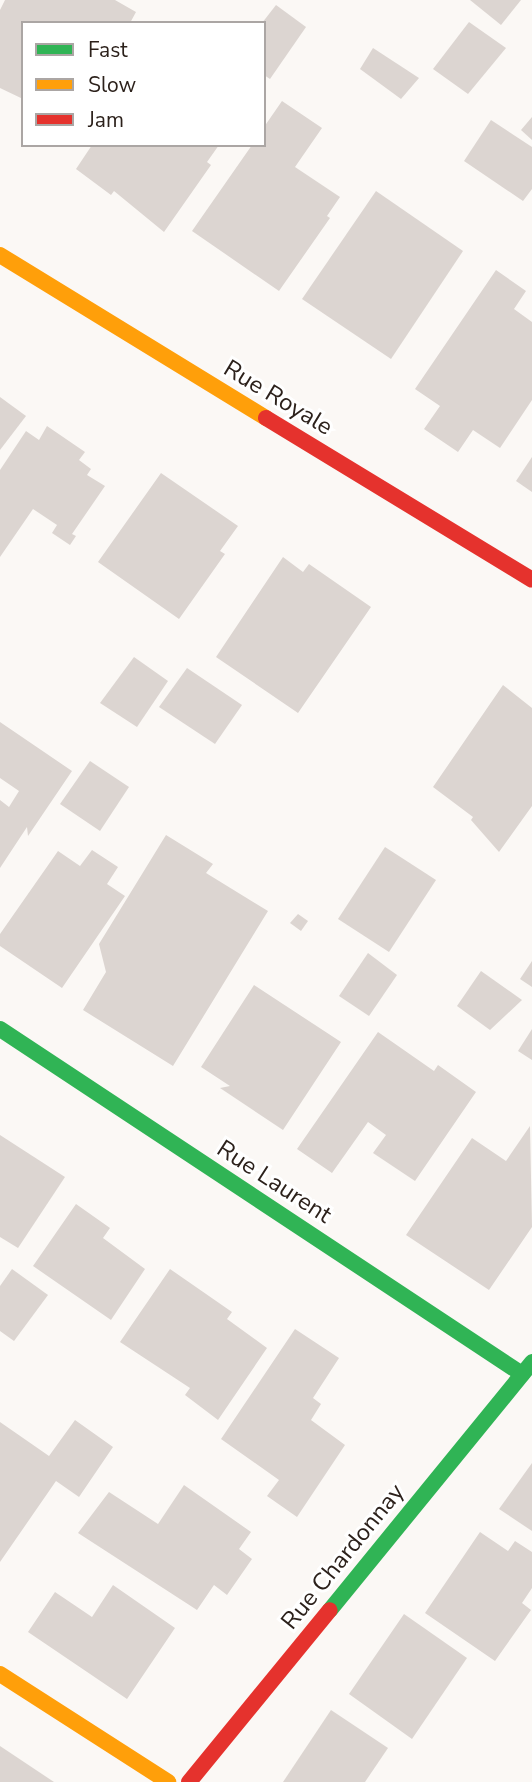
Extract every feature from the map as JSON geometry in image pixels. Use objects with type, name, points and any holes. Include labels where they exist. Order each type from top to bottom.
[{"type":"street","name":"Rue Royale","points":[[0,255],[532,580]]},
{"type":"street","name":"Rue Laurent","points":[[0,1029],[527,1368]]},
{"type":"street","name":"Rue Chardonnay","points":[[189,1782],[527,1368]]},
{"type":"street","points":[[0,1674],[168,1782]]},
{"type":"building","points":[[5,0],[115,0],[136,12],[131,21],[21,21],[21,98],[0,88],[0,10]]},
{"type":"building","points":[[470,0],[521,0],[501,25]]},
{"type":"building","points":[[276,5],[306,27],[270,79],[266,76],[266,21],[264,21]]},
{"type":"building","points":[[469,22],[506,48],[468,94],[433,69]]},
{"type":"building","points":[[373,48],[419,78],[401,99],[360,69]]},
{"type":"building","points":[[282,101],[322,128],[295,167],[340,197],[327,216],[330,218],[279,291],[192,231],[251,147],[266,147],[266,124]]},
{"type":"building","points":[[532,117],[532,140],[521,130]]},
{"type":"building","points":[[491,120],[532,147],[532,189],[523,201],[464,161]]},
{"type":"building","points":[[91,147],[218,147],[207,162],[211,165],[164,232],[114,191],[111,195],[76,169]]},
{"type":"building","points":[[376,191],[463,251],[391,359],[302,299]]},
{"type":"building","points":[[496,270],[526,291],[514,309],[532,322],[532,400],[500,448],[473,430],[458,452],[424,429],[440,406],[415,389]]},
{"type":"building","points":[[0,397],[26,416],[0,450]]},
{"type":"building","points":[[47,426],[85,452],[79,460],[91,469],[87,475],[105,486],[72,534],[76,536],[70,545],[52,533],[57,525],[33,509],[0,557],[0,470],[26,431],[39,440]]},
{"type":"building","points":[[532,457],[532,492],[516,481]]},
{"type":"building","points":[[161,473],[238,526],[220,551],[225,554],[179,619],[98,562]]},
{"type":"building","points":[[283,557],[303,572],[309,564],[371,607],[298,713],[216,657]]},
{"type":"building","points":[[134,657],[168,681],[137,727],[100,703]]},
{"type":"building","points":[[187,668],[242,705],[215,744],[159,707]]},
{"type":"building","points":[[503,685],[532,708],[532,806],[499,852],[471,820],[473,817],[433,787]]},
{"type":"building","points":[[0,722],[72,771],[28,836],[27,827],[0,868],[0,800],[9,807],[19,791],[0,778]]},
{"type":"building","points":[[90,761],[129,787],[100,831],[60,804]]},
{"type":"building","points":[[166,835],[213,864],[206,873],[268,911],[173,1066],[83,1010],[106,972],[99,944]]},
{"type":"building","points":[[385,847],[436,880],[389,952],[338,919]]},
{"type":"building","points":[[92,850],[118,867],[107,884],[125,896],[62,988],[0,946],[0,934],[58,851],[80,866]]},
{"type":"building","points":[[298,914],[308,921],[301,931],[290,923]]},
{"type":"building","points":[[368,953],[397,975],[369,1016],[339,996]]},
{"type":"building","points":[[532,961],[532,987],[520,979]]},
{"type":"building","points":[[481,971],[522,1000],[490,1030],[457,1006]]},
{"type":"building","points":[[254,985],[341,1042],[283,1130],[220,1088],[230,1086],[201,1067]]},
{"type":"building","points":[[532,1029],[532,1060],[518,1051]]},
{"type":"building","points":[[378,1032],[434,1071],[438,1065],[476,1092],[415,1181],[373,1153],[386,1135],[368,1122],[332,1173],[297,1149]]},
{"type":"building","points":[[530,1126],[532,1227],[489,1290],[406,1235],[472,1138],[506,1161]]},
{"type":"building","points":[[0,1135],[65,1177],[18,1248],[0,1237]]},
{"type":"building","points":[[76,1204],[110,1228],[103,1238],[145,1269],[111,1320],[33,1266]]},
{"type":"building","points":[[12,1269],[48,1295],[14,1341],[0,1331],[0,1286]]},
{"type":"building","points":[[170,1269],[232,1312],[227,1319],[267,1348],[218,1420],[185,1395],[190,1388],[120,1342]]},
{"type":"building","points":[[295,1329],[339,1358],[313,1398],[321,1404],[311,1420],[345,1445],[297,1517],[267,1496],[279,1480],[221,1439]]},
{"type":"building","points":[[75,1420],[113,1447],[79,1497],[56,1481],[0,1562],[0,1422],[49,1456]]},
{"type":"building","points":[[532,1463],[532,1531],[499,1509]]},
{"type":"building","points":[[184,1485],[251,1532],[239,1549],[252,1559],[227,1595],[214,1585],[197,1610],[78,1533],[109,1492],[158,1524]]},
{"type":"building","points":[[480,1532],[508,1551],[515,1541],[532,1552],[532,1588],[522,1603],[531,1610],[495,1661],[425,1613]]},
{"type":"building","points":[[113,1585],[175,1628],[127,1699],[28,1632],[55,1592],[92,1617]]},
{"type":"building","points":[[404,1614],[467,1658],[412,1739],[349,1694]]},
{"type":"building","points":[[331,1710],[388,1748],[365,1782],[283,1782]]},
{"type":"building","points":[[0,1746],[54,1782],[0,1782]]},
{"type":"traffic: fast","points":[[0,1029],[522,1374]]},
{"type":"traffic: fast","points":[[330,1610],[532,1362]]},
{"type":"traffic: slow","points":[[0,255],[266,418]]},
{"type":"traffic: slow","points":[[0,1674],[168,1782]]},
{"type":"traffic: jam","points":[[266,418],[532,580]]},
{"type":"traffic: jam","points":[[189,1782],[330,1610]]}]
